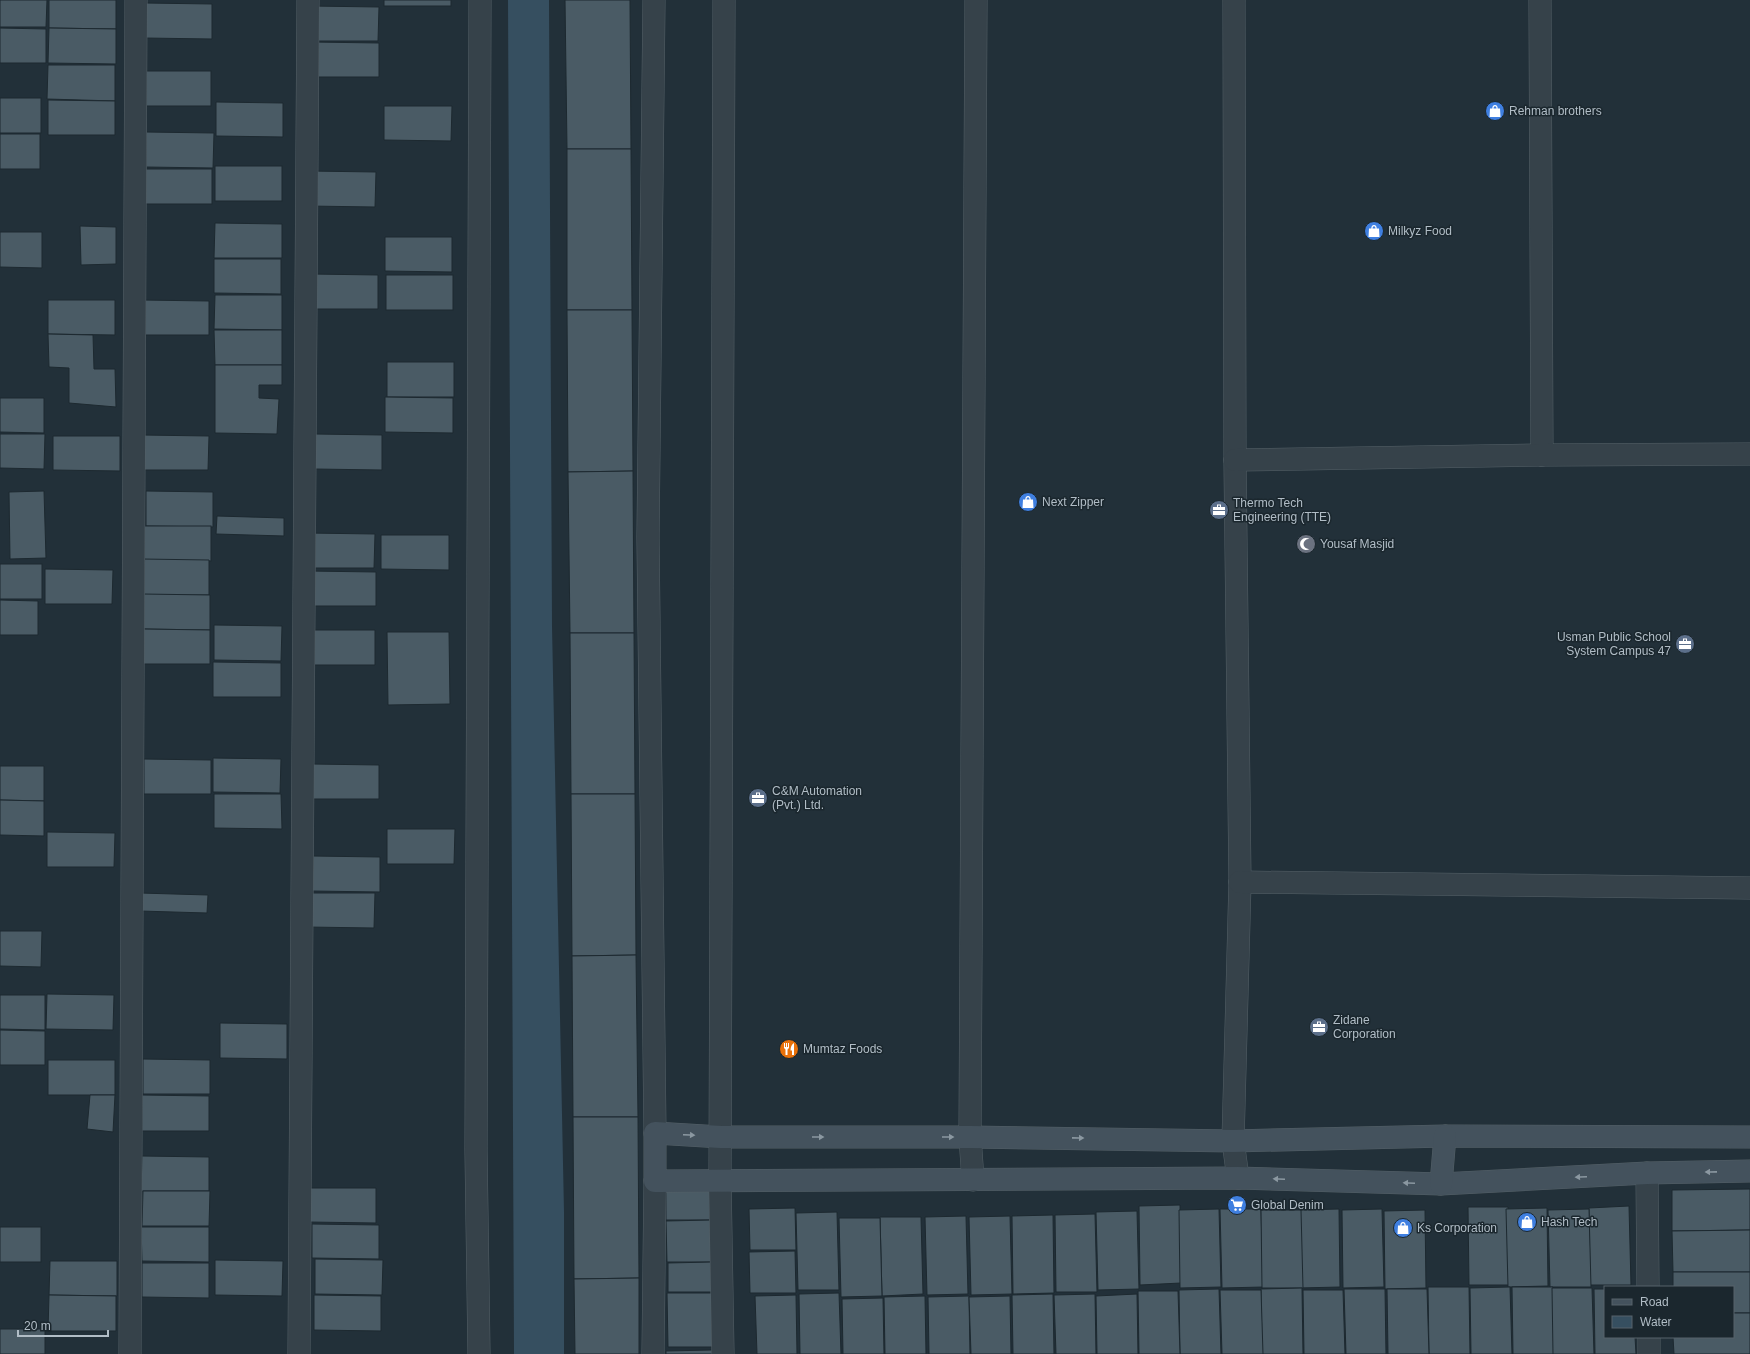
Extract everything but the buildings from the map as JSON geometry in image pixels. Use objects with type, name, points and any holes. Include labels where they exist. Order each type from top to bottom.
[{"type":"street","points":[[130,1354],[136,0]]},
{"type":"street","points":[[299,1354],[308,0]]},
{"type":"street","points":[[479,1354],[476,1126],[480,0]]},
{"type":"street","points":[[653,1354],[655,1133],[648,537],[654,0]]},
{"type":"street","points":[[723,1354],[720,1180],[724,0]]},
{"type":"street","points":[[973,1180],[970,1137],[976,0]]},
{"type":"street","points":[[1234,0],[1235,460],[1240,882],[1233,1141],[1238,1178]]},
{"type":"street","points":[[1540,0],[1542,455]]},
{"type":"street","points":[[1235,460],[1542,455],[1750,454]]},
{"type":"street","points":[[1240,882],[1750,888]]},
{"type":"street","points":[[655,1133],[721,1137],[970,1137],[1233,1141],[1445,1136],[1750,1137]]},
{"type":"street","points":[[1441,1184],[1445,1136]]},
{"type":"street","points":[[655,1181],[1238,1178],[1441,1184],[1647,1173],[1750,1171]]},
{"type":"street","points":[[1647,1173],[1648,1286]]},
{"type":"street","points":[[1649,1338],[1649,1354]]},
{"type":"water","points":[[508,0],[549,0],[552,626],[564,1212],[564,1354],[514,1354]]},
{"type":"place","name":"Rehman brothers","points":[[1495,111]]},
{"type":"place","name":"Milkyz Food","points":[[1374,231]]},
{"type":"place","name":"Next Zipper","points":[[1028,502]]},
{"type":"place","name":"Thermo Tech Engineering (TTE)","points":[[1219,510]]},
{"type":"place","name":"Yousaf Masjid","points":[[1306,544]]},
{"type":"place","name":"Usman Public School System Campus 47","points":[[1685,644]]},
{"type":"place","name":"C&M Automation (Pvt.) Ltd.","points":[[758,798]]},
{"type":"place","name":"Zidane Corporation","points":[[1319,1027]]},
{"type":"place","name":"Mumtaz Foods","points":[[789,1049]]},
{"type":"place","name":"Global Denim","points":[[1237,1205]]},
{"type":"place","name":"Hash Tech","points":[[1527,1222]]},
{"type":"place","name":"Ks Corporation","points":[[1403,1228]]}]
